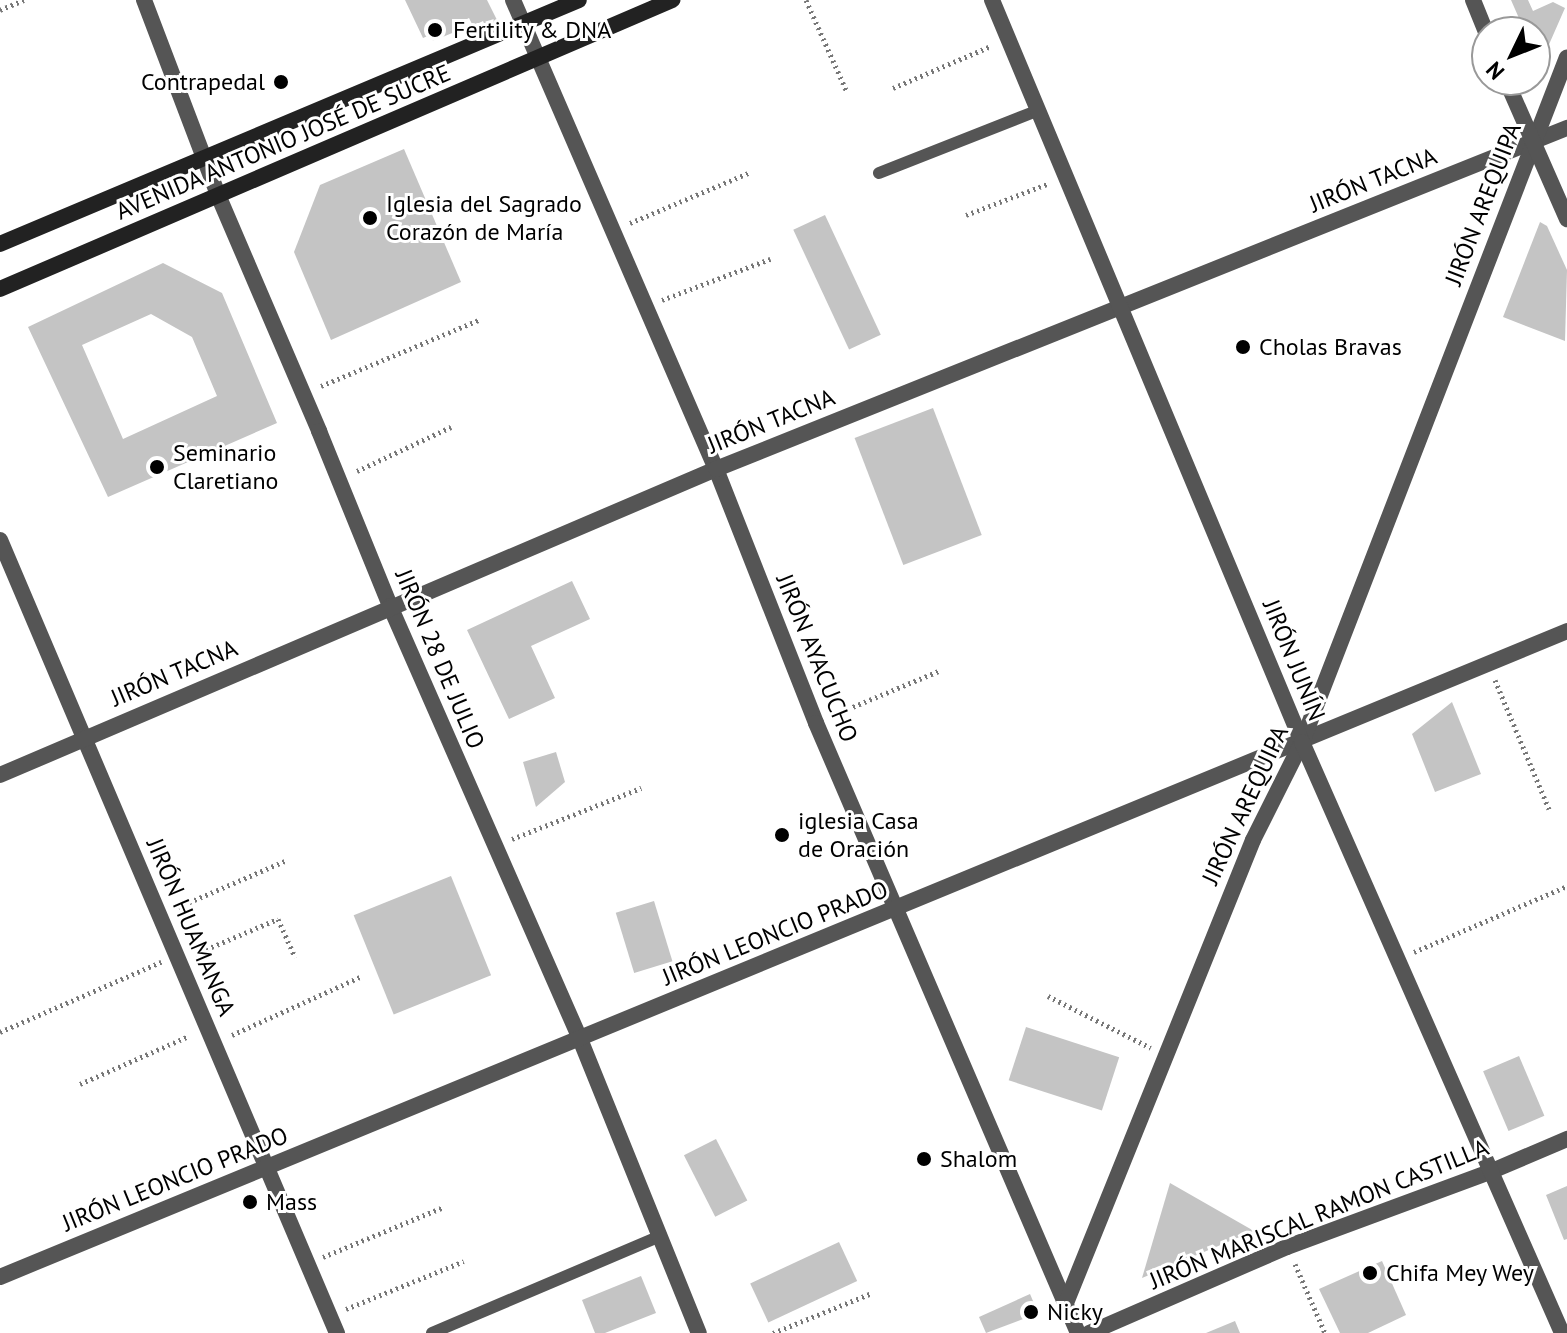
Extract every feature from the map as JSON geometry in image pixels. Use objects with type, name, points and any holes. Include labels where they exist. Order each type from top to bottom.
[{"type":"main road","name":"AVENIDA ANTONIO JOSÉ DE SUCRE","points":[[0,244],[579,0]]},
{"type":"main road","name":"AVENIDA ANTONIO JOSÉ DE SUCRE","points":[[0,289],[672,0]]},
{"type":"street","name":"JIRÓN 28 DE JULIO","points":[[144,0],[218,195],[390,606],[580,1039],[699,1333]]},
{"type":"street","name":"JIRÓN AYACUCHO","points":[[513,0],[716,469],[816,723],[1078,1333]]},
{"type":"street","name":"JIRÓN JUNÍN","points":[[992,0],[1302,742],[1562,1333]]},
{"type":"street","name":"JIRÓN AREQUIPA","points":[[1066,1303],[1253,840],[1302,742],[1567,57]]},
{"type":"street","points":[[1513,96],[1567,219]]},
{"type":"street","name":"JIRÓN TACNA","points":[[0,775],[716,469],[1567,128]]},
{"type":"street","name":"JIRÓN HUAMANGA","points":[[0,540],[337,1333]]},
{"type":"street","name":"JIRÓN LEONCIO PRADO","points":[[0,1277],[1567,631]]},
{"type":"street","name":"JIRÓN MARISCAL RAMON CASTILLA","points":[[1089,1333],[1287,1247],[1492,1171],[1567,1139]]},
{"type":"lane","points":[[879,173],[1039,110]]},
{"type":"lane","points":[[432,1333],[660,1236]]},
{"type":"path","points":[[0,10],[24,0]]},
{"type":"path","points":[[806,0],[847,92]]},
{"type":"path","points":[[893,88],[1009,38]]},
{"type":"path","points":[[613,230],[751,172]]},
{"type":"path","points":[[966,215],[1067,176]]},
{"type":"path","points":[[645,307],[770,259]]},
{"type":"path","points":[[303,394],[479,320]]},
{"type":"path","points":[[339,480],[451,427]]},
{"type":"path","points":[[1489,665],[1549,809]]},
{"type":"path","points":[[816,723],[941,670]]},
{"type":"path","points":[[496,846],[641,788]]},
{"type":"path","points":[[159,915],[287,860]]},
{"type":"path","points":[[1398,959],[1567,886]]},
{"type":"path","points":[[0,1032],[278,919],[295,957]]},
{"type":"path","points":[[80,1084],[362,976]]},
{"type":"path","points":[[1048,996],[1166,1055]]},
{"type":"path","points":[[308,1264],[444,1207]]},
{"type":"path","points":[[1287,1247],[1325,1333]]},
{"type":"path","points":[[330,1316],[464,1261]]},
{"type":"path","points":[[773,1333],[872,1293]]},
{"type":"building","points":[[405,0],[487,0],[498,22],[486,28],[483,21],[473,26],[469,18],[455,25],[457,31],[433,41],[430,35],[423,38]]},
{"type":"building","points":[[1511,0],[1528,0],[1533,11],[1553,2],[1565,8],[1551,40],[1551,16],[1518,16]]},
{"type":"building","name":"Iglesia del Sagrado Corazón de María","points":[[404,149],[461,282],[331,340],[294,252],[320,185]]},
{"type":"building","points":[[825,215],[881,335],[849,349],[793,230]]},
{"type":"building","points":[[1540,222],[1547,226],[1567,270],[1565,341],[1503,317]]},
{"type":"building","points":[[163,263],[222,293],[277,423],[108,497],[28,327]],"holes":[[[151,314],[192,337],[217,396],[123,439],[82,345]]]},
{"type":"building","points":[[933,408],[982,535],[903,565],[855,438]]},
{"type":"building","points":[[572,581],[590,619],[531,646],[555,698],[509,719],[467,630]]},
{"type":"building","points":[[1452,702],[1481,774],[1435,792],[1412,734]]},
{"type":"building","points":[[556,752],[565,782],[536,807],[523,762]]},
{"type":"building","points":[[451,876],[491,975],[394,1015],[354,915]]},
{"type":"building","points":[[654,901],[672,961],[634,973],[616,913]]},
{"type":"building","points":[[1026,1027],[1119,1057],[1102,1111],[1009,1080]]},
{"type":"building","points":[[1519,1056],[1544,1116],[1508,1131],[1483,1071]]},
{"type":"building","points":[[716,1139],[747,1200],[715,1217],[684,1155]]},
{"type":"building","points":[[1170,1183],[1254,1231],[1142,1278]]},
{"type":"building","points":[[1567,1186],[1567,1239],[1564,1240],[1546,1195]]},
{"type":"building","points":[[839,1242],[857,1281],[768,1322],[750,1283]]},
{"type":"building","points":[[1382,1261],[1406,1315],[1368,1333],[1340,1333],[1319,1289]]},
{"type":"building","points":[[641,1276],[656,1313],[605,1333],[595,1333],[582,1300]]},
{"type":"building","points":[[1030,1294],[1036,1308],[1031,1316],[986,1333],[979,1317]]},
{"type":"building","points":[[1235,1321],[1240,1333],[1206,1333]]},
{"type":"place","name":"Fertility & DNA","points":[[435,30]]},
{"type":"place","name":"Contrapedal","points":[[281,82]]},
{"type":"place","name":"Iglesia del Sagrado Corazón de María","points":[[370,218]]},
{"type":"place","name":"Cholas Bravas","points":[[1243,347]]},
{"type":"place","name":"Seminario Claretiano","points":[[157,467]]},
{"type":"place","name":"iglesia Casa de Oración","points":[[782,835]]},
{"type":"place","name":"Shalom","points":[[924,1159]]},
{"type":"place","name":"Mass","points":[[250,1202]]},
{"type":"place","name":"Chifa Mey Wey","points":[[1370,1273]]},
{"type":"place","name":"Nicky","points":[[1031,1312]]}]
